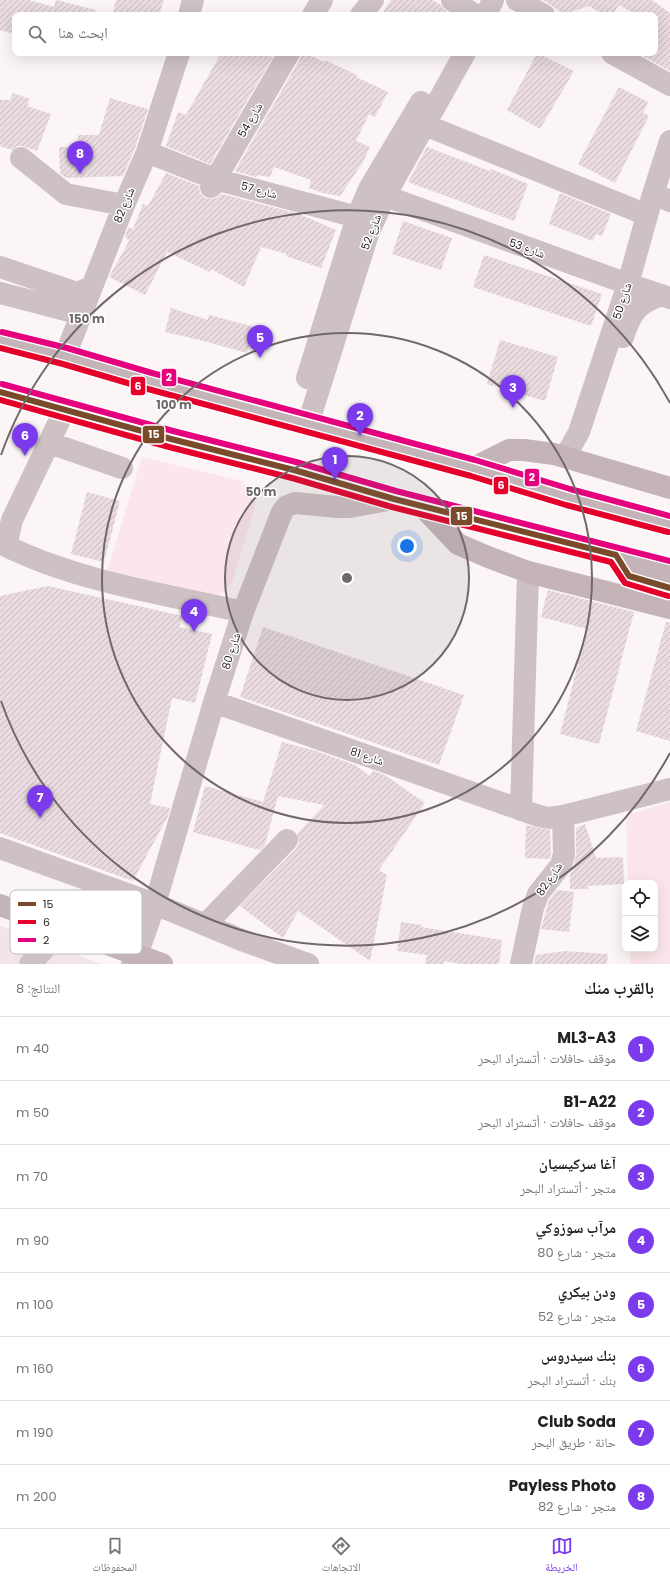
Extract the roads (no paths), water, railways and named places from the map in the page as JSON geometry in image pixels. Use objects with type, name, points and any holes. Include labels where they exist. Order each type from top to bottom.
[{"type":"highway","points":[[0,340],[65,356],[473,468],[568,497],[670,524]]},
{"type":"highway","points":[[0,392],[394,498],[670,569]]},
{"type":"highway","points":[[473,468],[509,450],[535,451],[587,464],[670,488]]},
{"type":"highway","points":[[421,505],[458,544],[488,557],[528,572],[670,608]]},
{"type":"highway","points":[[616,555],[629,576],[670,588]]},
{"type":"highway","points":[[0,905],[10,909]]},
{"type":"highway","points":[[123,954],[134,959],[162,964]]},
{"type":"street","points":[[315,12],[322,0]]},
{"type":"street","points":[[363,12],[373,0]]},
{"type":"street","points":[[452,0],[477,12],[493,0]]},
{"type":"street","points":[[517,0],[539,12]]},
{"type":"street","name":"شارع 82","points":[[65,356],[124,205],[146,156],[178,56]]},
{"type":"street","name":"شارع 54","points":[[213,183],[287,56]]},
{"type":"street","name":"شارع 52","points":[[301,422],[363,225],[369,189],[447,56]]},
{"type":"street","name":"شارع 52","points":[[363,225],[385,196],[463,56]]},
{"type":"street","points":[[617,56],[670,85]]},
{"type":"street","points":[[425,124],[657,203]]},
{"type":"street","name":"شارع 50","points":[[565,458],[579,432],[609,358],[628,284],[657,203],[670,141]]},
{"type":"street","name":"شارع 57","points":[[146,156],[213,183],[363,225]]},
{"type":"street","points":[[21,158],[66,194],[124,205]]},
{"type":"street","name":"شارع 53","points":[[385,196],[666,297]]},
{"type":"street","points":[[0,267],[77,293],[92,288]]},
{"type":"street","points":[[0,293],[81,314]]},
{"type":"street","points":[[587,464],[589,436],[609,358],[630,318],[638,307],[649,300],[666,297]]},
{"type":"street","points":[[65,409],[12,520],[6,546],[25,555],[107,582],[243,612]]},
{"type":"street","points":[[50,443],[122,468]]},
{"type":"street","name":"شارع 80","points":[[142,938],[155,904],[214,702],[243,612],[278,519],[287,506],[295,503],[350,507],[394,498]]},
{"type":"street","points":[[521,810],[528,572]]},
{"type":"street","name":"شارع 81","points":[[214,702],[521,810],[549,818],[563,816],[670,789]]},
{"type":"street","name":"شارع 82","points":[[521,964],[533,908],[538,894],[561,865],[564,854],[563,816]]},
{"type":"street","points":[[205,925],[287,840]]},
{"type":"street","points":[[0,848],[116,890]]},
{"type":"street","points":[[142,899],[308,964]]},
{"type":"street","points":[[30,964],[39,954]]},
{"type":"place","name":"Payless Photo","points":[[80,174]]},
{"type":"place","name":"ودن بيكري","points":[[260,358]]},
{"type":"place","name":"آغا سركيسيان","points":[[513,408]]},
{"type":"place","name":"B1-A22","points":[[360,436]]},
{"type":"place","name":"بنك سيدروس","points":[[25,456]]},
{"type":"place","name":"ML3-A3","points":[[335,480]]},
{"type":"place","name":"مرآب سوزوكي","points":[[194,632]]},
{"type":"place","name":"Club Soda","points":[[40,818]]}]
